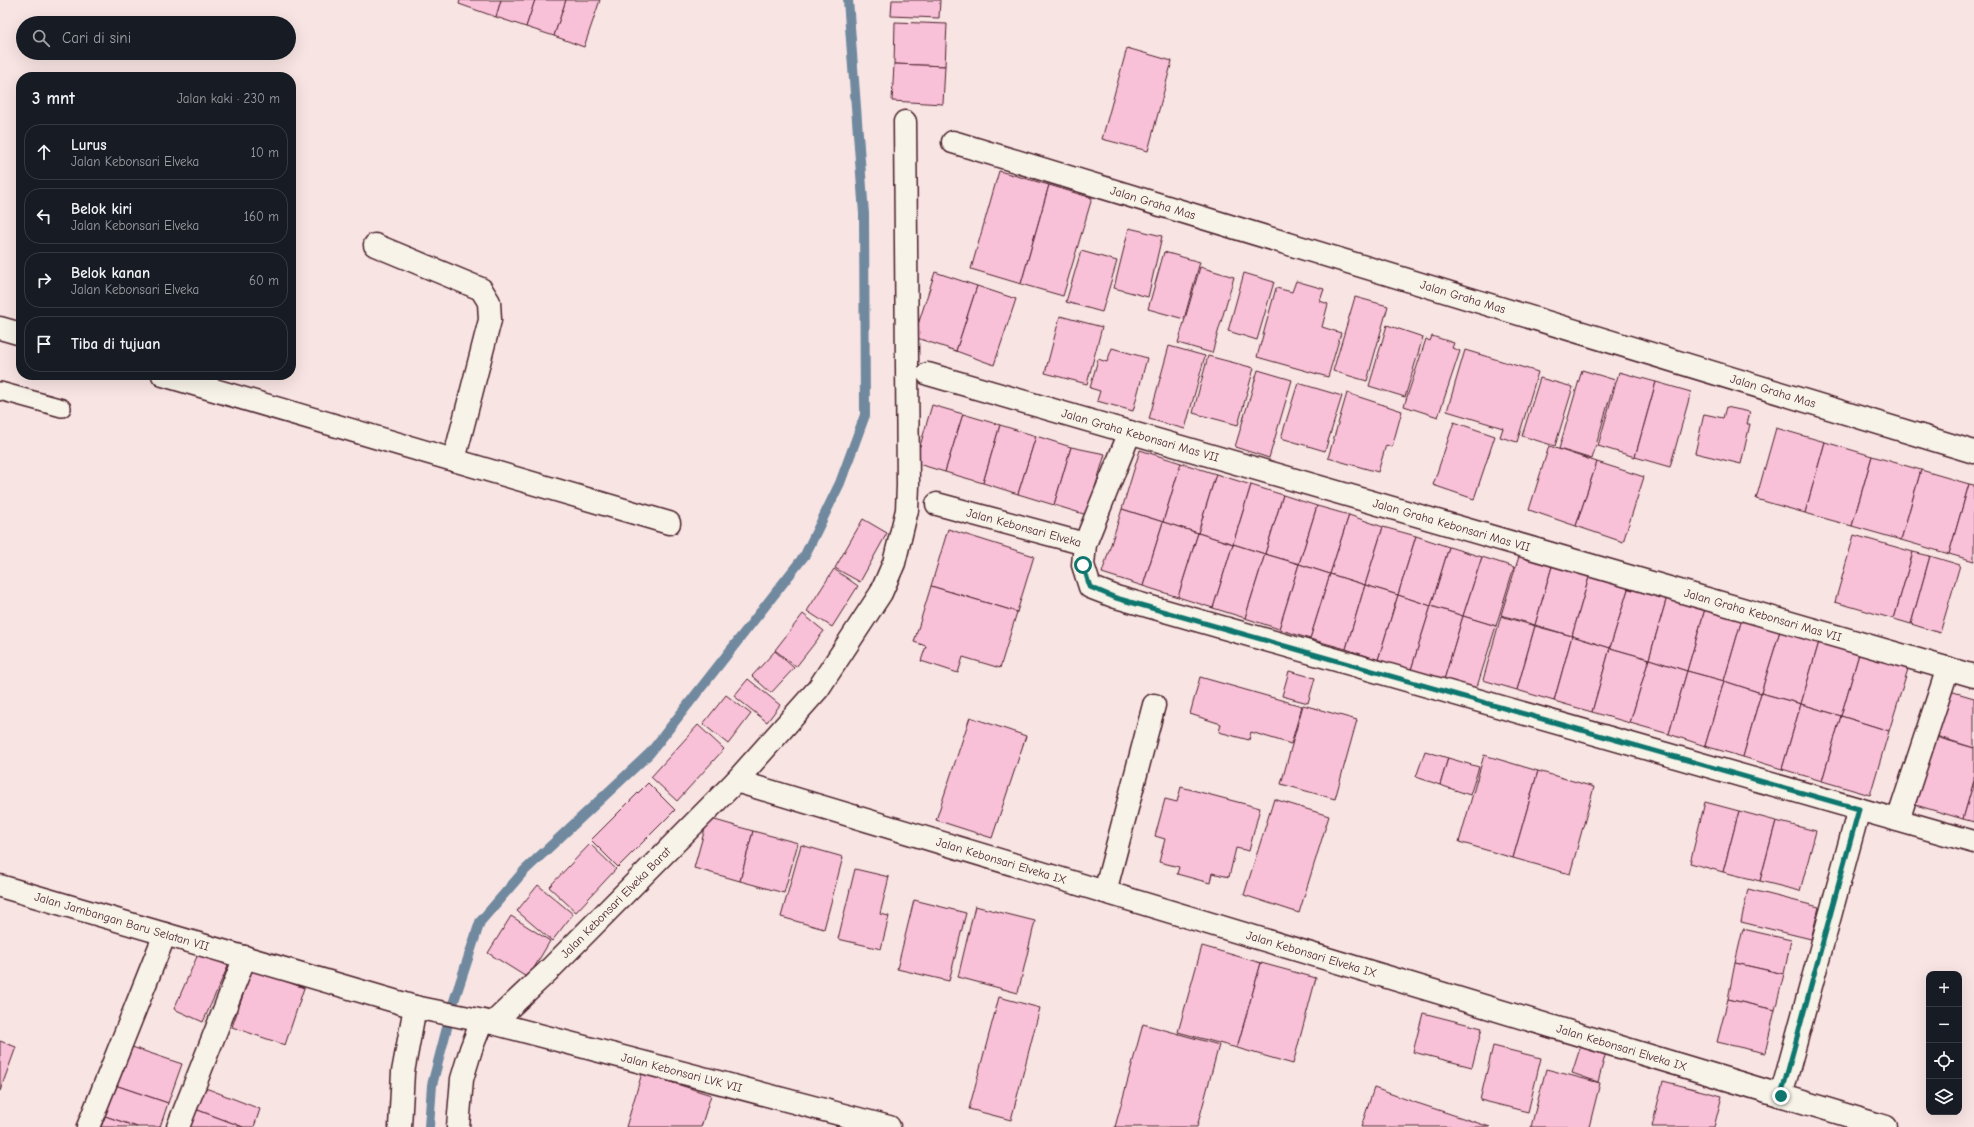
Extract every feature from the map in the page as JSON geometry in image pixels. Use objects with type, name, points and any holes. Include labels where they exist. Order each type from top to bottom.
[{"type":"street","name":"Jalan Kebonsari Elveka Barat","points":[[458,1127],[462,1079],[470,1049],[483,1021],[548,971],[736,781],[818,689],[881,592],[894,563],[907,510],[908,485],[905,122]]},
{"type":"street","name":"Jalan Graha Mas","points":[[953,142],[1974,452]]},
{"type":"street","points":[[375,244],[481,289],[489,302],[490,320],[454,460]]},
{"type":"street","points":[[0,328],[16,333]]},
{"type":"street","name":"Jalan Graha Kebonsari Mas VII","points":[[928,374],[1974,676]]},
{"type":"street","points":[[180,380],[670,523]]},
{"type":"street","points":[[1085,544],[1130,432]]},
{"type":"street","name":"Jalan Kebonsari Elveka","points":[[937,504],[1085,544],[1083,565],[1090,587],[1116,598],[1974,842]]},
{"type":"street","points":[[1898,820],[1948,668]]},
{"type":"street","points":[[1105,892],[1154,705]]},
{"type":"street","name":"Jalan Kebonsari Elveka IX","points":[[736,781],[1886,1127]]},
{"type":"street","points":[[1781,1096],[1859,809]]},
{"type":"street","name":"Jalan Jambangan Baru Selatan VII","points":[[0,886],[415,1007],[483,1021]]},
{"type":"street","points":[[88,1127],[165,934]]},
{"type":"street","points":[[178,1127],[245,957]]},
{"type":"street","points":[[400,1127],[403,1072],[415,1007]]},
{"type":"street","name":"Jalan Kebonsari LVK VII","points":[[483,1021],[890,1127]]},
{"type":"lane","points":[[0,391],[62,408]]},
{"type":"building","points":[[460,0],[501,0],[496,17],[459,4]]},
{"type":"building","points":[[501,0],[535,0],[526,27],[496,17]]},
{"type":"building","points":[[535,0],[566,0],[554,36],[526,27]]},
{"type":"building","points":[[566,0],[600,0],[584,47],[554,36]]},
{"type":"building","points":[[892,0],[940,0],[939,18],[891,16]]},
{"type":"building","points":[[895,22],[947,24],[945,66],[894,64]]},
{"type":"building","points":[[1127,48],[1172,61],[1148,151],[1102,139]]},
{"type":"building","points":[[894,64],[945,66],[943,104],[892,101]]},
{"type":"building","points":[[999,171],[1049,185],[1021,284],[971,269]]},
{"type":"building","points":[[1049,185],[1092,198],[1063,296],[1021,284]]},
{"type":"building","points":[[1129,228],[1162,236],[1148,297],[1114,288]]},
{"type":"building","points":[[1081,251],[1117,261],[1102,312],[1066,302]]},
{"type":"building","points":[[1164,252],[1200,262],[1184,319],[1148,309]]},
{"type":"building","points":[[1200,267],[1234,277],[1212,353],[1178,343]]},
{"type":"building","points":[[935,272],[977,286],[956,351],[914,337]]},
{"type":"building","points":[[1244,273],[1274,282],[1257,340],[1228,331]]},
{"type":"building","points":[[1296,281],[1324,289],[1320,301],[1328,304],[1322,327],[1341,333],[1328,377],[1257,357],[1276,288],[1292,292]]},
{"type":"building","points":[[977,286],[1016,299],[994,365],[956,351]]},
{"type":"building","points":[[1355,297],[1388,306],[1367,381],[1333,371]]},
{"type":"building","points":[[1060,316],[1102,327],[1087,384],[1045,373]]},
{"type":"building","points":[[1387,325],[1423,337],[1405,397],[1369,386]]},
{"type":"building","points":[[1432,336],[1454,343],[1452,348],[1460,351],[1438,417],[1404,406],[1426,339],[1430,341]]},
{"type":"building","points":[[1169,346],[1205,356],[1185,429],[1149,419]]},
{"type":"building","points":[[1112,348],[1147,358],[1133,411],[1097,401],[1100,391],[1090,388],[1098,359],[1107,362]]},
{"type":"building","points":[[1465,350],[1538,372],[1517,442],[1500,437],[1503,428],[1447,411]]},
{"type":"building","points":[[1208,356],[1254,368],[1238,425],[1193,413]]},
{"type":"building","points":[[1258,370],[1292,380],[1269,458],[1235,447]]},
{"type":"building","points":[[1582,370],[1615,380],[1592,459],[1559,449]]},
{"type":"building","points":[[1619,372],[1656,382],[1635,457],[1598,446]]},
{"type":"building","points":[[1540,378],[1573,387],[1555,446],[1522,436]]},
{"type":"building","points":[[1656,382],[1691,392],[1670,467],[1635,457]]},
{"type":"building","points":[[1298,383],[1342,396],[1325,451],[1281,438]]},
{"type":"building","points":[[1347,393],[1402,411],[1392,447],[1386,445],[1378,472],[1328,458]]},
{"type":"building","points":[[932,405],[963,414],[945,472],[915,463]]},
{"type":"building","points":[[1726,407],[1750,412],[1747,424],[1750,424],[1741,464],[1695,453],[1704,414],[1723,418]]},
{"type":"building","points":[[963,414],[1000,425],[983,483],[945,472]]},
{"type":"building","points":[[1454,422],[1495,436],[1474,499],[1433,485]]},
{"type":"building","points":[[1000,425],[1036,436],[1018,494],[983,483]]},
{"type":"building","points":[[1776,428],[1825,442],[1805,513],[1756,499]]},
{"type":"building","points":[[1036,436],[1071,447],[1054,505],[1018,494]]},
{"type":"building","points":[[1825,442],[1872,456],[1852,526],[1805,513]]},
{"type":"building","points":[[1549,446],[1597,462],[1576,526],[1529,510]]},
{"type":"building","points":[[1071,447],[1105,454],[1087,515],[1054,505]]},
{"type":"building","points":[[1140,450],[1181,463],[1163,522],[1122,509]]},
{"type":"building","points":[[1872,456],[1921,470],[1901,540],[1852,526]]},
{"type":"building","points":[[1597,462],[1644,477],[1623,542],[1576,526]]},
{"type":"building","points":[[1181,463],[1216,474],[1198,533],[1163,522]]},
{"type":"building","points":[[1921,470],[1969,484],[1949,554],[1901,540]]},
{"type":"building","points":[[1216,474],[1251,485],[1233,544],[1198,533]]},
{"type":"building","points":[[1969,484],[1974,485],[1974,561],[1949,554]]},
{"type":"building","points":[[1251,485],[1283,495],[1265,554],[1233,544]]},
{"type":"building","points":[[1283,495],[1317,506],[1299,564],[1265,554]]},
{"type":"building","points":[[1317,506],[1349,515],[1330,574],[1299,564]]},
{"type":"building","points":[[1122,509],[1163,522],[1143,586],[1102,573]]},
{"type":"building","points":[[1349,515],[1383,527],[1365,585],[1330,574]]},
{"type":"building","points":[[863,519],[887,533],[860,582],[835,568]]},
{"type":"building","points":[[1163,522],[1198,533],[1178,597],[1143,586]]},
{"type":"building","points":[[1383,527],[1416,536],[1398,595],[1365,585]]},
{"type":"building","points":[[948,529],[1034,556],[1017,612],[931,586]]},
{"type":"building","points":[[1198,533],[1233,544],[1213,608],[1178,597]]},
{"type":"building","points":[[1854,535],[1913,552],[1894,619],[1835,602]]},
{"type":"building","points":[[1416,536],[1449,547],[1431,606],[1398,595]]},
{"type":"building","points":[[1233,544],[1265,554],[1245,618],[1213,608]]},
{"type":"building","points":[[1449,547],[1482,557],[1463,616],[1431,606]]},
{"type":"building","points":[[1913,552],[1930,556],[1911,624],[1894,619]]},
{"type":"building","points":[[1520,553],[1553,563],[1535,625],[1501,615]]},
{"type":"building","points":[[1265,554],[1299,564],[1279,629],[1245,618]]},
{"type":"building","points":[[1930,556],[1960,565],[1940,633],[1911,624]]},
{"type":"building","points":[[1482,557],[1514,567],[1496,626],[1463,616]]},
{"type":"building","points":[[1553,563],[1590,574],[1572,636],[1535,625]]},
{"type":"building","points":[[1299,564],[1330,574],[1310,639],[1279,629]]},
{"type":"building","points":[[834,569],[858,586],[832,627],[807,611]]},
{"type":"building","points":[[1330,574],[1365,585],[1346,649],[1310,639]]},
{"type":"building","points":[[1590,574],[1629,586],[1610,648],[1572,636]]},
{"type":"building","points":[[1365,585],[1398,595],[1378,660],[1346,649]]},
{"type":"building","points":[[931,586],[1017,612],[1000,668],[963,657],[958,673],[921,661],[926,646],[914,642]]},
{"type":"building","points":[[1629,586],[1667,597],[1649,659],[1610,648]]},
{"type":"building","points":[[1398,595],[1431,606],[1411,670],[1378,660]]},
{"type":"building","points":[[1667,597],[1705,609],[1687,671],[1649,659]]},
{"type":"building","points":[[1431,606],[1463,616],[1444,680],[1411,670]]},
{"type":"building","points":[[1705,609],[1742,619],[1724,681],[1687,671]]},
{"type":"building","points":[[803,614],[824,631],[796,667],[775,650]]},
{"type":"building","points":[[1463,616],[1496,626],[1476,690],[1444,680]]},
{"type":"building","points":[[1501,616],[1535,626],[1517,690],[1483,680]]},
{"type":"building","points":[[1742,619],[1780,631],[1761,693],[1724,681]]},
{"type":"building","points":[[1535,626],[1572,636],[1554,701],[1517,690]]},
{"type":"building","points":[[1780,631],[1819,642],[1801,704],[1761,693]]},
{"type":"building","points":[[1572,636],[1610,648],[1592,712],[1554,701]]},
{"type":"building","points":[[1819,642],[1859,654],[1841,716],[1801,704]]},
{"type":"building","points":[[1610,648],[1649,659],[1630,723],[1592,712]]},
{"type":"building","points":[[775,651],[794,668],[771,693],[752,676]]},
{"type":"building","points":[[1859,654],[1908,669],[1889,731],[1841,716]]},
{"type":"building","points":[[1649,659],[1687,671],[1669,734],[1630,723]]},
{"type":"building","points":[[1289,671],[1315,678],[1308,703],[1282,696]]},
{"type":"building","points":[[1687,671],[1724,681],[1705,746],[1669,734]]},
{"type":"building","points":[[1200,677],[1302,706],[1291,744],[1251,732],[1249,740],[1219,732],[1221,724],[1190,714]]},
{"type":"building","points":[[748,679],[780,705],[767,722],[734,696]]},
{"type":"building","points":[[1724,681],[1761,693],[1743,757],[1705,746]]},
{"type":"building","points":[[1943,689],[1974,698],[1974,748],[1930,734]]},
{"type":"building","points":[[1761,693],[1801,704],[1782,769],[1743,757]]},
{"type":"building","points":[[726,695],[751,714],[728,744],[703,724]]},
{"type":"building","points":[[1801,704],[1841,716],[1822,781],[1782,769]]},
{"type":"building","points":[[1303,705],[1357,720],[1335,799],[1281,784]]},
{"type":"building","points":[[1841,716],[1889,731],[1870,795],[1822,781]]},
{"type":"building","points":[[970,717],[1026,736],[992,838],[936,820]]},
{"type":"building","points":[[698,725],[724,749],[677,801],[651,777]]},
{"type":"building","points":[[1929,735],[1974,748],[1974,781],[1963,819],[1909,803]]},
{"type":"building","points":[[1425,751],[1448,758],[1440,785],[1416,777]]},
{"type":"building","points":[[1484,755],[1538,771],[1513,858],[1459,842]]},
{"type":"building","points":[[1448,758],[1479,767],[1470,795],[1440,785]]},
{"type":"building","points":[[1538,771],[1594,787],[1570,874],[1513,858]]},
{"type":"building","points":[[1974,781],[1974,822],[1963,819]]},
{"type":"building","points":[[648,783],[675,810],[618,867],[591,840]]},
{"type":"building","points":[[1181,787],[1260,808],[1249,851],[1236,848],[1229,877],[1212,873],[1210,883],[1177,874],[1179,867],[1159,862],[1165,839],[1155,836],[1165,799],[1177,802]]},
{"type":"building","points":[[1274,799],[1329,816],[1299,913],[1244,895]]},
{"type":"building","points":[[1705,802],[1739,811],[1723,872],[1690,863]]},
{"type":"building","points":[[1739,811],[1776,821],[1760,881],[1723,872]]},
{"type":"building","points":[[708,818],[753,831],[740,881],[694,868]]},
{"type":"building","points":[[1776,821],[1816,831],[1800,891],[1760,881]]},
{"type":"building","points":[[753,831],[798,843],[784,893],[740,881]]},
{"type":"building","points":[[590,844],[616,869],[576,912],[549,887]]},
{"type":"building","points":[[801,845],[843,857],[824,929],[781,917]]},
{"type":"building","points":[[855,869],[889,877],[880,914],[889,916],[881,949],[838,939]]},
{"type":"building","points":[[538,885],[573,914],[552,941],[517,911]]},
{"type":"building","points":[[1748,889],[1819,907],[1811,939],[1741,922]]},
{"type":"building","points":[[914,900],[966,913],[949,981],[897,969]]},
{"type":"building","points":[[975,906],[1035,921],[1018,993],[958,977]]},
{"type":"building","points":[[511,916],[550,941],[528,978],[488,953]]},
{"type":"building","points":[[1743,929],[1791,940],[1784,974],[1735,963]]},
{"type":"building","points":[[1202,946],[1261,963],[1237,1048],[1178,1032]]},
{"type":"building","points":[[199,952],[228,966],[203,1022],[174,1009]]},
{"type":"building","points":[[1261,963],[1316,978],[1293,1064],[1237,1048]]},
{"type":"building","points":[[1735,963],[1784,974],[1775,1010],[1728,999]]},
{"type":"building","points":[[252,969],[304,988],[285,1045],[232,1027]]},
{"type":"building","points":[[999,997],[1040,1008],[1011,1120],[969,1109]]},
{"type":"building","points":[[1728,999],[1775,1010],[1765,1053],[1717,1042]]},
{"type":"building","points":[[1423,1013],[1482,1028],[1472,1067],[1413,1052]]},
{"type":"building","points":[[1143,1024],[1219,1045],[1197,1127],[1115,1127]]},
{"type":"building","points":[[0,1041],[16,1047],[0,1091]]},
{"type":"building","points":[[1581,1045],[1606,1052],[1598,1082],[1572,1073]]},
{"type":"building","points":[[129,1046],[182,1064],[168,1103],[115,1085]]},
{"type":"building","points":[[1493,1046],[1541,1058],[1528,1112],[1480,1100]]},
{"type":"building","points":[[1546,1069],[1600,1083],[1589,1127],[1531,1127]]},
{"type":"building","points":[[642,1073],[711,1095],[701,1127],[626,1127]]},
{"type":"building","points":[[1663,1081],[1722,1096],[1714,1127],[1652,1127]]},
{"type":"building","points":[[115,1085],[168,1103],[160,1127],[137,1127],[105,1116]]},
{"type":"building","points":[[203,1087],[260,1109],[254,1127],[243,1127],[195,1109]]},
{"type":"building","points":[[1374,1088],[1417,1103],[1490,1127],[1361,1127]]},
{"type":"building","points":[[195,1109],[243,1127],[188,1127]]},
{"type":"building","points":[[105,1116],[137,1127],[101,1127]]},
{"type":"waterway","points":[[429,1127],[432,1085],[454,1001],[480,922],[524,871],[650,753],[805,555],[840,483],[865,415],[864,214],[848,0]]},
{"type":"route","points":[[1083,565],[1090,587],[1116,598],[1859,809],[1781,1096]]}]
